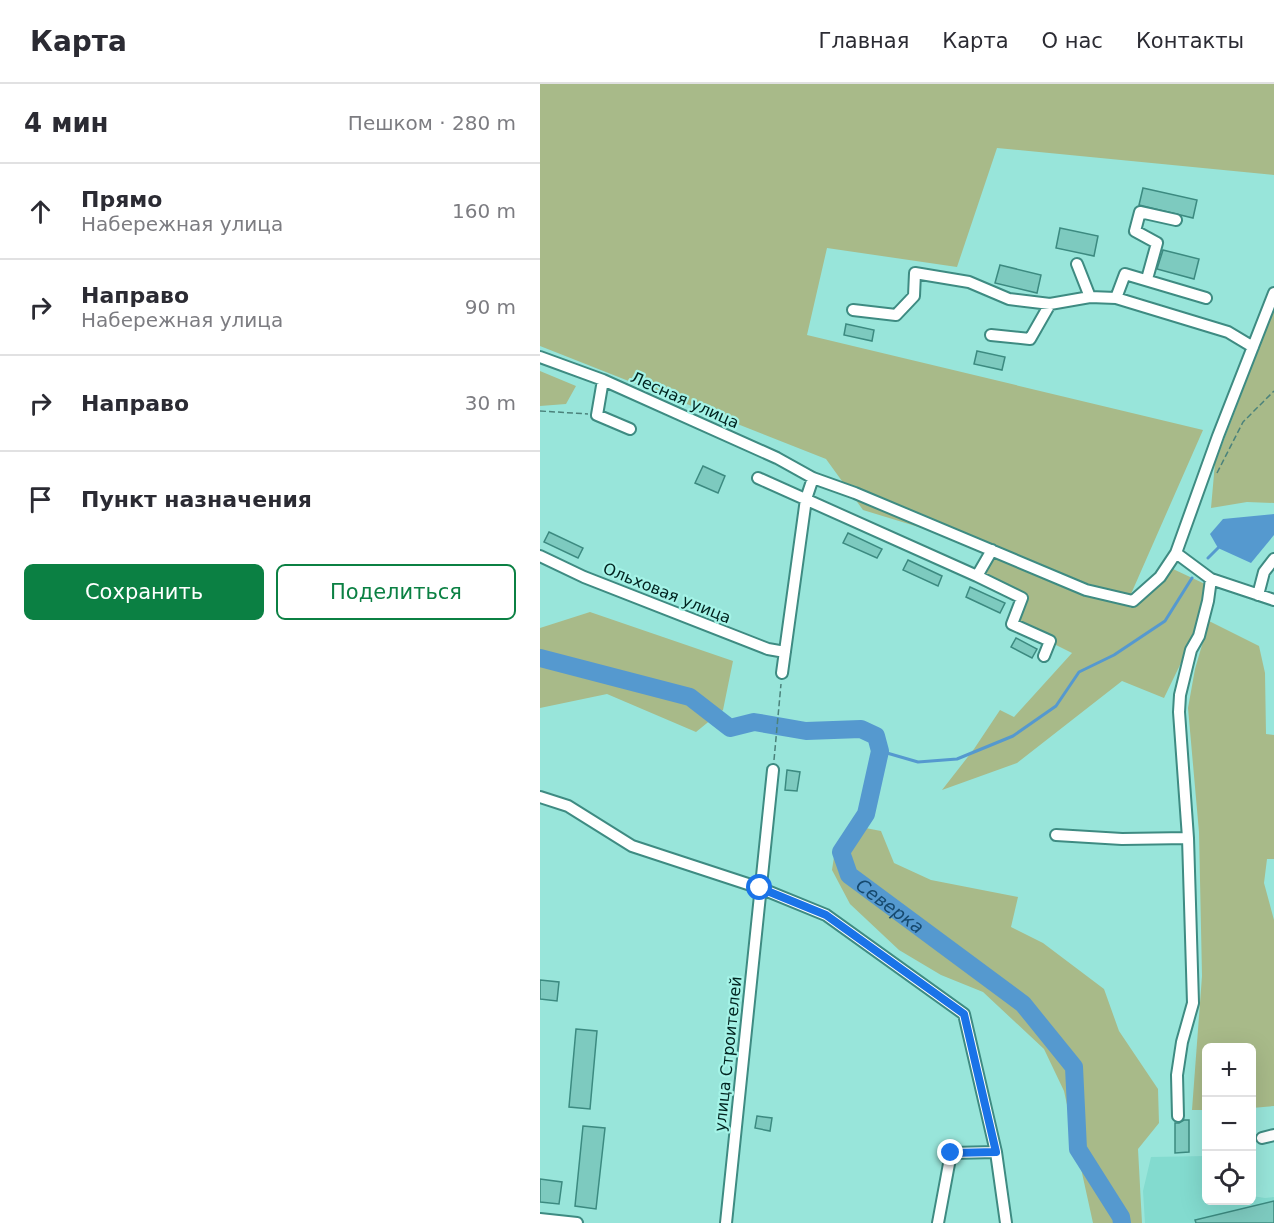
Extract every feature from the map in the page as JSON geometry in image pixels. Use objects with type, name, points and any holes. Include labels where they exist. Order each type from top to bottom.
[{"type":"street","points":[[1147,279],[1157,243],[1135,231],[1140,212],[1176,220]]},
{"type":"street","points":[[1077,264],[1090,297]]},
{"type":"street","points":[[853,310],[896,315],[914,296],[915,273],[969,282],[1009,299],[1050,304],[1090,297],[1116,298],[1228,332],[1253,347]]},
{"type":"street","points":[[1116,298],[1125,274],[1206,298]]},
{"type":"street","points":[[1274,293],[1218,436],[1176,553],[1211,579],[1274,600]]},
{"type":"street","points":[[991,335],[1030,339],[1050,304]]},
{"type":"street","name":"Лесная улица","points":[[540,357],[603,380],[777,458],[813,478],[855,493],[1086,590],[1133,601],[1160,577],[1176,553]]},
{"type":"street","points":[[603,380],[597,415],[630,429]]},
{"type":"street","points":[[758,478],[1023,598],[1012,624],[1050,641],[1044,656]]},
{"type":"street","points":[[782,673],[806,499],[813,478]]},
{"type":"street","points":[[977,576],[992,550]]},
{"type":"street","name":"Ольховая улица","points":[[540,556],[584,577],[768,650],[785,652]]},
{"type":"street","points":[[1258,595],[1264,572],[1274,559]]},
{"type":"street","points":[[1178,1116],[1177,1076],[1182,1042],[1192,1003],[1188,838],[1179,712],[1180,695],[1191,651],[1199,636],[1209,601],[1211,579]]},
{"type":"street","name":"улица Строителей","points":[[726,1223],[773,770]]},
{"type":"street","points":[[540,797],[568,806],[632,846],[760,888],[826,915],[964,1014],[996,1152],[1006,1223]]},
{"type":"street","points":[[1056,835],[1122,839],[1188,838]]},
{"type":"street","points":[[1262,1138],[1274,1135]]},
{"type":"street","points":[[938,1223],[951,1153],[996,1152]]},
{"type":"street","points":[[540,1219],[577,1223]]},
{"type":"path","points":[[1217,472],[1243,422],[1274,391]]},
{"type":"path","points":[[540,411],[597,415]]},
{"type":"path","points":[[773,770],[782,673]]},
{"type":"shaded area","points":[[540,84],[1274,84],[1274,175],[997,148],[957,267],[827,248],[807,335],[1203,430],[1131,594],[1130,608],[1173,569],[1205,584],[1194,636],[1164,698],[1122,681],[1017,763],[942,790],[974,749],[1000,710],[1014,717],[1072,653],[1014,624],[1025,597],[982,575],[997,551],[863,510],[826,459],[540,346]]},
{"type":"shaded area","points":[[1274,309],[1274,503],[1247,502],[1211,508],[1215,463]]},
{"type":"shaded area","points":[[540,371],[576,386],[566,404],[540,406]]},
{"type":"shaded area","points":[[590,612],[733,661],[723,710],[696,732],[607,694],[540,708],[540,628]]},
{"type":"shaded area","points":[[1209,621],[1259,646],[1265,673],[1266,734],[1274,735],[1274,859],[1267,859],[1264,883],[1274,920],[1274,1106],[1256,1108],[1256,1043],[1202,1043],[1202,1110],[1192,1110],[1202,976],[1199,832],[1188,708],[1195,669]]},
{"type":"shaded area","points":[[850,825],[881,831],[894,863],[931,880],[1018,897],[1011,927],[1043,943],[1104,989],[1119,1031],[1158,1089],[1159,1123],[1138,1149],[1142,1223],[1093,1223],[1064,1091],[1044,1049],[983,992],[941,975],[899,950],[850,904],[832,870],[836,844]]},
{"type":"shaded area","points":[[1202,1156],[1202,1205],[1256,1205],[1256,1197],[1274,1197],[1274,1223],[1145,1223],[1143,1191],[1151,1157]]},
{"type":"water","points":[[1274,514],[1274,535],[1251,563],[1218,548],[1210,534],[1223,519]]},
{"type":"building","points":[[1143,188],[1197,200],[1193,218],[1139,205]]},
{"type":"building","points":[[1060,228],[1098,236],[1094,256],[1056,248]]},
{"type":"building","points":[[1163,250],[1199,259],[1194,279],[1157,269]]},
{"type":"building","points":[[1000,265],[1041,275],[1037,293],[995,283]]},
{"type":"building","points":[[846,324],[874,330],[872,341],[844,335]]},
{"type":"building","points":[[977,351],[1005,357],[1002,370],[974,364]]},
{"type":"building","points":[[703,466],[725,476],[718,493],[695,483]]},
{"type":"building","points":[[549,532],[583,548],[578,558],[544,542]]},
{"type":"building","points":[[848,533],[882,549],[877,558],[843,543]]},
{"type":"building","points":[[908,560],[942,576],[938,586],[903,570]]},
{"type":"building","points":[[970,587],[1005,603],[1000,613],[966,597]]},
{"type":"building","points":[[1016,638],[1037,649],[1032,658],[1011,647]]},
{"type":"building","points":[[787,770],[800,772],[797,791],[785,790]]},
{"type":"building","points":[[540,980],[559,982],[557,1001],[540,999]]},
{"type":"building","points":[[576,1029],[597,1031],[590,1109],[569,1107]]},
{"type":"building","points":[[757,1116],[772,1118],[770,1131],[755,1128]]},
{"type":"building","points":[[1189,1120],[1189,1152],[1175,1153],[1175,1123]]},
{"type":"building","points":[[583,1126],[605,1128],[596,1209],[575,1206]]},
{"type":"building","points":[[540,1179],[562,1182],[559,1204],[540,1202]]},
{"type":"building","points":[[1274,1201],[1274,1223],[1196,1223],[1195,1220]]},
{"type":"waterway","points":[[1208,558],[1218,548]]},
{"type":"waterway","points":[[880,751],[918,762],[957,759],[1013,736],[1056,706],[1079,672],[1114,655],[1165,621],[1192,578]]},
{"type":"waterway","name":"Северка","points":[[540,658],[690,697],[730,728],[754,722],[806,731],[861,729],[876,736],[880,751],[866,814],[841,852],[849,875],[1023,1004],[1074,1067],[1078,1149],[1121,1217],[1122,1223]]},
{"type":"route","points":[[760,888],[826,915],[964,1014],[996,1152],[951,1153]]}]
